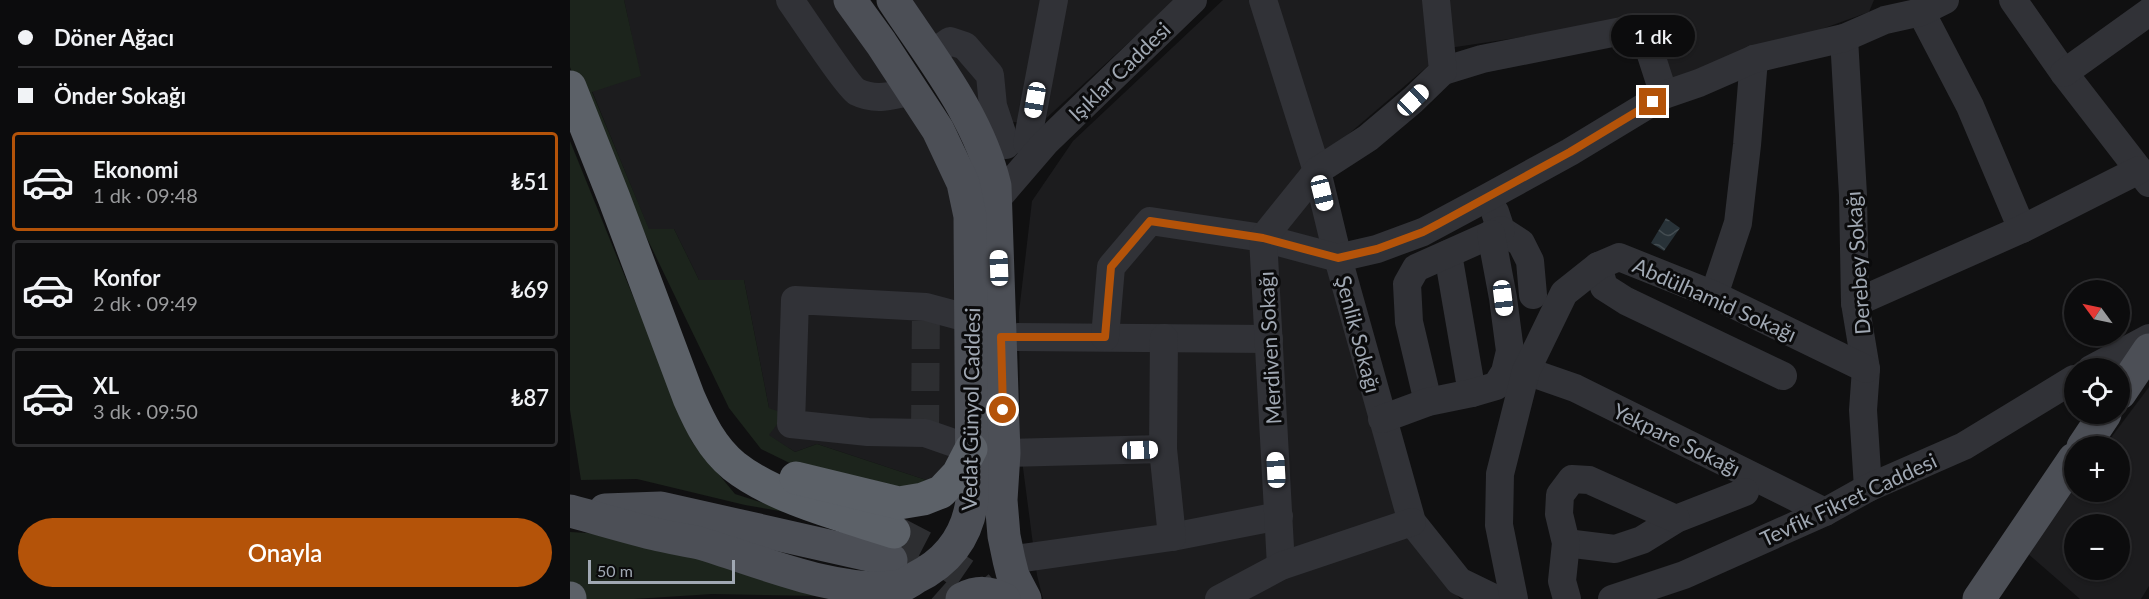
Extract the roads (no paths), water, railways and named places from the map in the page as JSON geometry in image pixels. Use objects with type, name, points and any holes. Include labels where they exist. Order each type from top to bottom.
[{"type":"highway","points":[[570,87],[688,398],[702,428],[733,465],[757,481],[839,514],[893,546]]},
{"type":"highway","points":[[614,198],[699,377],[733,439],[746,452],[771,468],[803,481],[899,503],[923,500],[941,492],[958,474],[971,449]]},
{"type":"main road","name":"Vedat Günyol Caddesi","points":[[570,511],[657,535],[698,543],[765,564],[857,588],[897,587],[928,572],[946,558],[960,539],[969,520],[972,501],[970,216],[963,183],[938,130],[850,0]]},
{"type":"main road","name":"Vedat Günyol Caddesi","points":[[893,0],[961,103],[1015,145],[991,172],[996,200],[1001,337],[1004,453],[1001,500],[1009,560],[1013,576],[1025,599]]},
{"type":"main road","points":[[2130,378],[2149,350]]},
{"type":"main road","points":[[1979,599],[2064,474]]},
{"type":"main road","points":[[926,599],[962,571],[977,552],[989,534],[1001,500]]},
{"type":"main road","points":[[570,511],[661,508],[893,546]]},
{"type":"main road","points":[[962,599],[976,593],[988,592],[1004,599]]},
{"type":"street","points":[[790,0],[854,91],[873,97],[912,91]]},
{"type":"street","points":[[1015,145],[1054,0]]},
{"type":"street","name":"Işıklar Caddesi","points":[[996,200],[1015,145],[1193,0]]},
{"type":"street","name":"Şenlik Sokağı","points":[[1263,0],[1317,171],[1338,258],[1412,522],[1459,581],[1496,599]]},
{"type":"street","points":[[1436,0],[1443,71]]},
{"type":"street","points":[[1855,303],[2144,176],[2064,73],[2013,0]]},
{"type":"street","points":[[1105,337],[1111,267],[1150,221],[1263,238],[1338,258],[1377,249],[1423,232],[1570,152],[1664,95],[1699,83],[1754,59],[1844,38],[1888,10],[1933,6],[1970,106],[2022,229]]},
{"type":"street","points":[[2064,73],[2149,12]]},
{"type":"street","points":[[1263,238],[1317,171],[1368,138],[1443,71],[1482,59],[1642,27],[1664,95]]},
{"type":"street","name":"Derebey Sokağı","points":[[1844,38],[1855,303],[1866,369],[1863,410],[1868,488]]},
{"type":"street","points":[[1714,295],[1738,223],[1754,59]]},
{"type":"street","points":[[1382,419],[1428,402],[1496,386],[1505,372],[1510,351],[1490,196]]},
{"type":"street","points":[[1428,402],[1409,322],[1407,284],[1416,268],[1496,232],[1521,243],[1530,261],[1533,295]]},
{"type":"street","name":"Merdiven Sokağı","points":[[1263,238],[1281,566]]},
{"type":"street","points":[[1448,254],[1472,393]]},
{"type":"street","name":"Abdülhamid Sokağı","points":[[1514,599],[1499,525],[1500,474],[1526,371],[1564,293],[1598,266],[1619,257],[1714,295],[1866,369]]},
{"type":"street","points":[[1598,266],[1604,287],[1626,301],[1783,375]]},
{"type":"street","points":[[971,319],[926,307],[795,300],[791,424],[868,432],[925,433],[971,449]]},
{"type":"street","points":[[1001,337],[1269,339]]},
{"type":"street","points":[[1164,338],[1163,449],[1172,537]]},
{"type":"street","points":[[2112,358],[2149,338]]},
{"type":"street","name":"Yekpare Sokağı","points":[[1526,371],[1575,388],[1825,512]]},
{"type":"street","name":"Tevfik Fikret Caddesi","points":[[1612,599],[1684,575],[1825,512],[1868,488],[1964,446],[2064,385]]},
{"type":"street","points":[[1004,453],[1163,449]]},
{"type":"street","points":[[1567,599],[1562,581],[1566,543],[1559,514],[1560,495],[1572,479],[1589,480],[1676,519]]},
{"type":"street","points":[[1566,543],[1615,549],[1642,540],[1676,519],[1745,492]]},
{"type":"street","points":[[1009,560],[1172,537],[1279,516]]},
{"type":"street","points":[[1220,599],[1281,566],[1412,522]]},
{"type":"water","points":[[1666,218],[1680,228],[1664,251],[1651,243]]},
{"type":"tunnel","points":[[925,433],[926,307]]},
{"type":"tunnel","points":[[894,532],[927,549],[972,580],[988,599]]},
{"type":"tunnel","points":[[899,563],[935,584],[952,599]]}]
